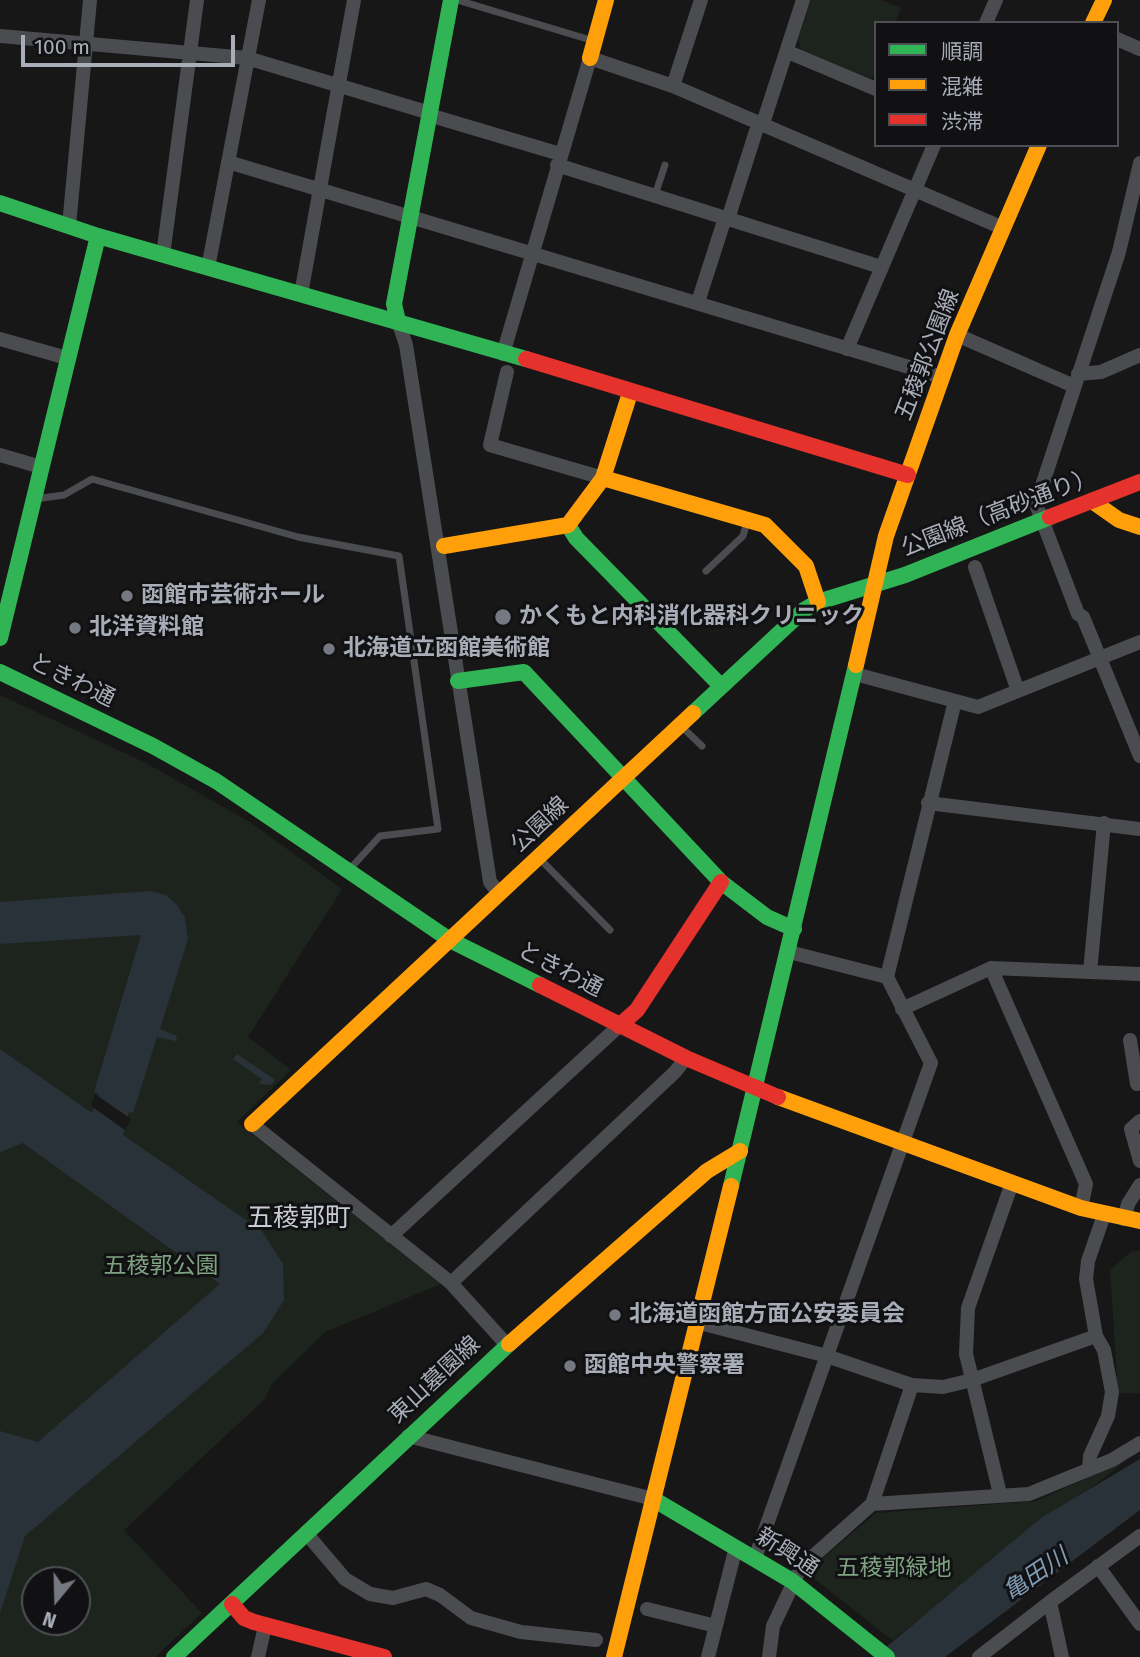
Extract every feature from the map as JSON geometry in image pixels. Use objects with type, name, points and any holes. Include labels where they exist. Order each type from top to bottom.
[{"type":"street","points":[[69,226],[90,0]]},
{"type":"street","points":[[163,255],[197,0]]},
{"type":"street","points":[[208,268],[259,0]]},
{"type":"street","points":[[301,294],[354,0]]},
{"type":"street","points":[[451,0],[394,304],[406,345],[490,882],[499,893]]},
{"type":"street","points":[[503,354],[606,0]]},
{"type":"street","points":[[673,86],[701,0]]},
{"type":"street","points":[[765,117],[803,0]]},
{"type":"street","points":[[987,21],[996,0]]},
{"type":"street","points":[[1094,21],[1104,0]]},
{"type":"street","points":[[0,36],[247,58],[429,114],[655,195],[881,267]]},
{"type":"street","points":[[1119,40],[1140,49]]},
{"type":"street","points":[[788,52],[874,88]]},
{"type":"street","points":[[590,58],[673,86],[1003,228]]},
{"type":"street","points":[[698,302],[757,131]]},
{"type":"street","points":[[847,348],[933,147]]},
{"type":"street","name":"五稜郭公園線","points":[[614,1657],[789,952],[886,536],[957,335],[1039,147]]},
{"type":"street","points":[[228,162],[942,377]]},
{"type":"street","points":[[1140,163],[1119,252],[1036,505],[1078,614],[1083,617],[1140,755]]},
{"type":"street","points":[[0,204],[98,236],[398,321],[629,393],[908,475]]},
{"type":"street","points":[[0,638],[5,595],[34,499],[98,236]]},
{"type":"street","points":[[957,335],[1076,380],[1140,355]]},
{"type":"street","points":[[0,339],[67,358]]},
{"type":"street","points":[[507,372],[490,445],[765,525],[806,566],[818,602]]},
{"type":"street","points":[[444,546],[568,525],[603,478],[629,393]]},
{"type":"street","points":[[0,456],[41,467]]},
{"type":"street","name":"公園線（高砂通り）","points":[[875,586],[1140,482]]},
{"type":"street","points":[[1092,501],[1119,520],[1140,527]]},
{"type":"street","points":[[568,525],[576,538],[721,685]]},
{"type":"street","points":[[975,567],[1018,691]]},
{"type":"street","name":"公園線","points":[[252,1124],[804,610],[818,602],[875,586]]},
{"type":"street","points":[[855,674],[978,707],[1140,642]]},
{"type":"street","name":"ときわ通","points":[[0,672],[181,760],[272,817],[450,940],[619,1026],[755,1089],[1104,1216],[1132,1220]]},
{"type":"street","points":[[458,681],[524,672],[626,777],[721,882],[767,917],[794,929]]},
{"type":"street","points":[[755,1558],[931,1063],[887,977],[954,701]]},
{"type":"street","points":[[928,803],[1140,829]]},
{"type":"street","points":[[1090,972],[1104,823]]},
{"type":"street","points":[[391,1236],[637,1010],[721,882]]},
{"type":"street","points":[[789,952],[887,977]]},
{"type":"street","points":[[902,1009],[991,968],[1140,974]]},
{"type":"street","points":[[991,968],[1086,1184],[1081,1208]]},
{"type":"street","points":[[1130,1040],[1139,1088]]},
{"type":"street","points":[[451,1283],[675,1072],[686,1058]]},
{"type":"street","points":[[1140,1121],[1131,1129],[1140,1161]]},
{"type":"street","points":[[252,1124],[451,1283],[507,1345]]},
{"type":"street","name":"東山墓園線","points":[[174,1657],[507,1345],[707,1171],[740,1151]]},
{"type":"street","points":[[1000,1494],[965,1354],[968,1308],[1012,1183]]},
{"type":"street","points":[[1132,1220],[1128,1204],[1140,1185]]},
{"type":"street","points":[[1089,1469],[1090,1456],[1108,1416],[1112,1392],[1104,1350],[1096,1336],[1086,1279],[1088,1261],[1104,1216]]},
{"type":"street","points":[[696,1322],[827,1356],[912,1385],[943,1387],[972,1380],[1096,1336]]},
{"type":"street","points":[[769,1657],[773,1626],[792,1581],[801,1567],[872,1504],[912,1385]]},
{"type":"street","points":[[408,1436],[653,1499]]},
{"type":"street","points":[[872,1504],[1029,1494],[1089,1469],[1140,1443]]},
{"type":"street","name":"新興通","points":[[653,1499],[792,1581],[881,1652]]},
{"type":"street","points":[[306,1533],[345,1578],[370,1594],[393,1598],[426,1589],[440,1594],[471,1618],[522,1632],[597,1640]]},
{"type":"street","points":[[978,1657],[1140,1536]]},
{"type":"street","points":[[708,1657],[736,1547]]},
{"type":"street","points":[[1098,1566],[1140,1624]]},
{"type":"street","points":[[1051,1602],[1062,1657]]},
{"type":"street","points":[[232,1604],[244,1618],[265,1626],[384,1657]]},
{"type":"street","points":[[647,1609],[716,1626]]},
{"type":"street","points":[[258,1657],[265,1626]]},
{"type":"lane","points":[[457,0],[595,41]]},
{"type":"lane","points":[[655,195],[665,165]]},
{"type":"lane","points":[[34,499],[64,495],[92,479],[298,537],[399,556],[438,829],[380,835],[348,871]]},
{"type":"lane","points":[[706,571],[743,536],[748,520]]},
{"type":"lane","points":[[413,654],[453,646]]},
{"type":"lane","points":[[680,725],[702,746]]},
{"type":"lane","points":[[538,858],[610,930]]},
{"type":"green space","points":[[811,0],[881,0],[901,8],[896,21],[874,21],[872,79],[802,51],[798,40]]},
{"type":"green space","name":"五稜郭公園","points":[[0,695],[146,763],[250,822],[342,889],[248,1037],[291,1070],[237,1122],[441,1284],[325,1332],[271,1385],[265,1399],[124,1530],[202,1613],[155,1657],[0,1657]]},
{"type":"green space","points":[[1132,1251],[1140,1251],[1140,1393],[1118,1393],[1110,1270]]},
{"type":"green space","name":"五稜郭緑地","points":[[1127,1460],[892,1640],[812,1577],[812,1567],[876,1513],[1036,1501]]},
{"type":"water","points":[[150,891],[166,895],[177,905],[185,918],[188,939],[160,1029],[177,1036],[176,1041],[157,1037],[133,1113],[129,1112],[123,1135],[262,1231],[283,1264],[284,1300],[263,1333],[25,1536],[0,1613],[0,1431],[38,1442],[220,1284],[23,1143],[0,1152],[0,1049],[92,1113],[99,1094],[94,1092],[141,935],[0,944],[0,902]]},
{"type":"water","points":[[237,1054],[275,1080],[271,1085],[259,1084],[262,1079],[233,1059]]},
{"type":"water","name":"亀田川","points":[[1140,1459],[1140,1510],[945,1657],[874,1657],[1041,1518]]},
{"type":"pier","points":[[95,1094],[131,1119],[125,1130],[91,1106]]},
{"type":"traffic: fast","points":[[398,321],[394,304],[451,0]]},
{"type":"traffic: fast","points":[[0,203],[98,236],[526,359]]},
{"type":"traffic: fast","points":[[0,638],[98,236]]},
{"type":"traffic: fast","points":[[693,713],[804,610],[818,602],[905,575],[1050,517]]},
{"type":"traffic: fast","points":[[568,525],[576,538],[721,686]]},
{"type":"traffic: fast","points":[[731,1186],[856,665]]},
{"type":"traffic: fast","points":[[0,672],[153,746],[216,781],[450,940],[540,985]]},
{"type":"traffic: fast","points":[[458,681],[524,672],[721,882],[767,917],[794,929]]},
{"type":"traffic: fast","points":[[174,1657],[509,1344]]},
{"type":"traffic: fast","points":[[653,1499],[792,1581],[887,1657]]},
{"type":"traffic: slow","points":[[590,58],[606,0]]},
{"type":"traffic: slow","points":[[1094,21],[1104,0]]},
{"type":"traffic: slow","points":[[856,665],[886,536],[957,335],[1038,147]]},
{"type":"traffic: slow","points":[[444,546],[568,525],[603,478],[630,393]]},
{"type":"traffic: slow","points":[[603,478],[765,525],[806,566],[818,602]]},
{"type":"traffic: slow","points":[[1092,501],[1119,520],[1140,527]]},
{"type":"traffic: slow","points":[[252,1124],[693,713]]},
{"type":"traffic: slow","points":[[778,1097],[1081,1208],[1140,1221]]},
{"type":"traffic: slow","points":[[509,1344],[707,1171],[740,1151]]},
{"type":"traffic: slow","points":[[614,1657],[731,1186]]},
{"type":"traffic: jam","points":[[526,359],[908,475]]},
{"type":"traffic: jam","points":[[1050,517],[1140,482]]},
{"type":"traffic: jam","points":[[619,1026],[637,1010],[721,882]]},
{"type":"traffic: jam","points":[[540,985],[686,1058],[778,1097]]},
{"type":"traffic: jam","points":[[232,1604],[244,1618],[254,1622],[384,1657]]},
{"type":"place","name":"函館市芸術ホール","points":[[127,596]]},
{"type":"place","name":"かくもと内科消化器科クリニック","points":[[503,617]]},
{"type":"place","name":"北洋資料館","points":[[75,628]]},
{"type":"place","name":"北海道立函館美術館","points":[[329,649]]},
{"type":"place","name":"北海道函館方面公安委員会","points":[[615,1315]]},
{"type":"place","name":"函館中央警察署","points":[[570,1366]]},
{"type":"district","name":"五稜郭町","points":[[299,1219]]}]
